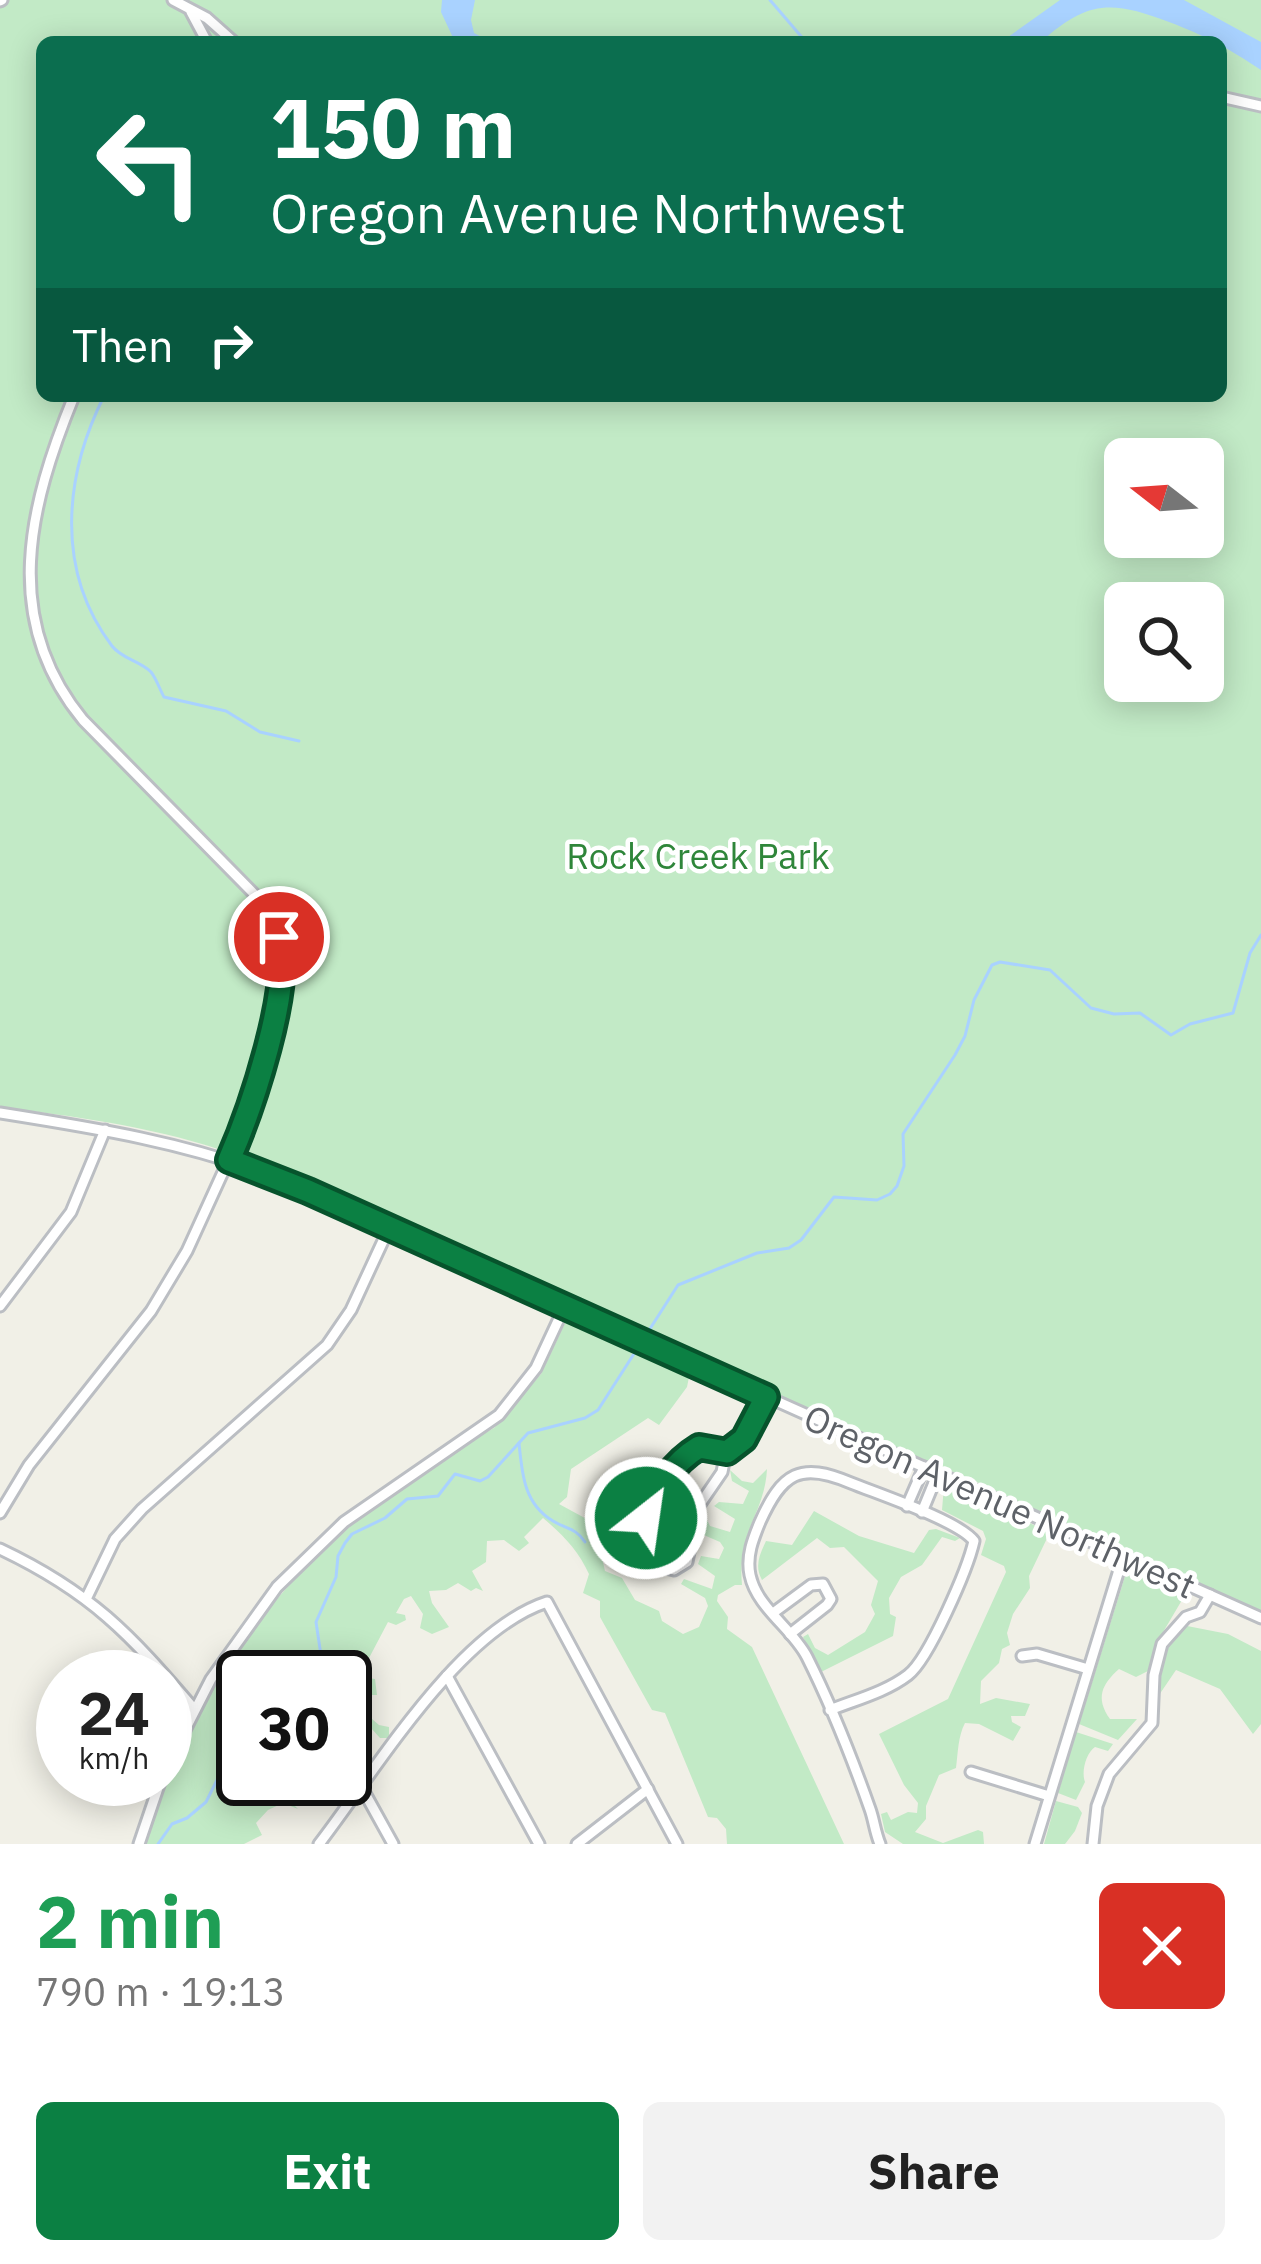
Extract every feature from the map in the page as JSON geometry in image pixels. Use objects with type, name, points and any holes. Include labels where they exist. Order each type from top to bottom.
[{"type":"street","points":[[173,0],[221,36]]},
{"type":"street","points":[[189,8],[204,36]]},
{"type":"street","points":[[1227,98],[1261,106]]},
{"type":"street","points":[[0,1513],[29,1465],[165,1290],[229,1160],[280,1001],[284,966],[273,921],[254,892],[88,724],[60,690],[43,654],[32,590],[33,522],[46,464],[72,402]]},
{"type":"street","name":"Oregon Avenue Northwest","points":[[0,1113],[105,1130],[229,1160],[1261,1618]]},
{"type":"street","points":[[0,1306],[70,1212],[105,1130]]},
{"type":"street","points":[[87,1597],[116,1539],[142,1509],[327,1345],[351,1310],[389,1228]]},
{"type":"street","points":[[192,1713],[237,1638],[307,1554],[374,1498],[499,1415],[536,1368],[564,1308]]},
{"type":"street","points":[[727,1452],[704,1446],[693,1450],[652,1500],[646,1518],[646,1546],[653,1562],[662,1568],[677,1570],[689,1560],[696,1512],[722,1472],[727,1452],[744,1439],[766,1397]]},
{"type":"street","points":[[908,1506],[924,1467]]},
{"type":"street","points":[[830,1710],[902,1679],[917,1667],[974,1541],[968,1533],[823,1472],[797,1474],[772,1496],[749,1552],[752,1582],[808,1659],[881,1844]]},
{"type":"street","points":[[922,1512],[938,1473]]},
{"type":"street","points":[[0,1549],[87,1597],[142,1647],[194,1709]]},
{"type":"street","points":[[1035,1844],[1123,1557]]},
{"type":"street","points":[[773,1613],[811,1585],[823,1584],[828,1589],[831,1599],[827,1605],[790,1634]]},
{"type":"street","points":[[1186,1617],[1191,1587]]},
{"type":"street","points":[[1093,1844],[1103,1787],[1119,1759],[1152,1723],[1159,1653],[1169,1633],[1186,1617],[1200,1612],[1210,1595]]},
{"type":"street","points":[[372,1775],[447,1676],[485,1638],[547,1602],[677,1844]]},
{"type":"street","points":[[1022,1656],[1037,1654],[1088,1669]]},
{"type":"street","points":[[447,1676],[539,1844]]},
{"type":"street","points":[[970,1772],[1049,1796]]},
{"type":"street","points":[[577,1844],[648,1790]]},
{"type":"street","points":[[139,1844],[152,1806]]},
{"type":"street","points":[[319,1844],[348,1806]]},
{"type":"street","points":[[372,1806],[393,1844]]},
{"type":"green space","name":"Rock Creek Park","points":[[0,0],[1261,0],[1261,1613],[986,1486],[752,1386],[690,1372],[687,1387],[659,1425],[648,1418],[571,1469],[567,1497],[559,1504],[594,1523],[605,1571],[622,1578],[635,1600],[659,1611],[662,1621],[683,1634],[699,1627],[708,1606],[705,1598],[681,1584],[684,1579],[712,1589],[715,1576],[698,1564],[701,1556],[719,1559],[724,1548],[699,1533],[699,1524],[706,1518],[710,1526],[730,1532],[735,1519],[714,1506],[719,1502],[743,1504],[749,1491],[732,1481],[730,1470],[742,1481],[753,1483],[767,1469],[747,1536],[742,1585],[718,1595],[717,1601],[728,1617],[727,1629],[752,1647],[844,1844],[727,1844],[726,1829],[717,1818],[708,1817],[665,1713],[652,1710],[600,1617],[600,1601],[583,1593],[589,1574],[585,1565],[543,1518],[524,1537],[529,1543],[519,1551],[504,1540],[487,1541],[486,1562],[472,1571],[483,1591],[471,1591],[458,1583],[429,1591],[449,1627],[432,1634],[420,1628],[423,1614],[411,1596],[396,1613],[406,1620],[396,1625],[388,1622],[372,1652],[236,1650],[328,1541],[431,1464],[494,1428],[541,1374],[574,1304],[262,1165],[137,1128],[0,1107]]},
{"type":"green space","points":[[944,1486],[1050,1532],[1029,1576],[1030,1588],[1013,1614],[1007,1633],[1010,1645],[1002,1649],[999,1663],[981,1681],[980,1704],[996,1698],[1030,1704],[1025,1716],[1011,1716],[1021,1727],[1013,1741],[979,1724],[965,1723],[956,1768],[939,1775],[926,1806],[926,1819],[915,1832],[943,1843],[978,1830],[983,1832],[984,1844],[903,1844],[885,1832],[881,1814],[887,1812],[891,1820],[917,1813],[918,1803],[879,1734],[948,1699],[1006,1572],[1004,1566],[981,1555],[986,1539],[983,1531],[942,1510]]},
{"type":"green space","points":[[814,1511],[859,1536],[914,1553],[929,1530],[960,1538],[942,1537],[922,1565],[901,1577],[889,1598],[890,1614],[896,1617],[893,1636],[821,1672],[803,1637],[808,1634],[815,1648],[828,1655],[865,1632],[875,1614],[871,1605],[878,1581],[844,1547],[830,1548],[817,1538],[762,1580],[758,1565],[766,1541],[792,1545]]},
{"type":"green space","points":[[1133,1569],[1171,1587],[1182,1600],[1156,1644],[1148,1671],[1136,1677],[1119,1669],[1105,1686],[1102,1698],[1110,1719],[1137,1719],[1118,1740],[1079,1724],[1126,1573]]},
{"type":"green space","points":[[1182,1625],[1228,1634],[1261,1651],[1261,1724],[1253,1734],[1220,1689],[1176,1670],[1157,1698],[1162,1658]]},
{"type":"green space","name":"Rock Creek Park","points":[[216,1678],[216,1806],[277,1806],[256,1823],[262,1835],[244,1844],[145,1844],[156,1806],[192,1806],[192,1722]]},
{"type":"green space","name":"Rock Creek Park","points":[[372,1719],[389,1727],[389,1738],[380,1738],[372,1729]]},
{"type":"green space","points":[[1076,1732],[1113,1744],[1108,1751],[1095,1747],[1089,1754],[1085,1782],[1076,1800],[1058,1793]]},
{"type":"green space","points":[[1056,1801],[1078,1807],[1082,1813],[1065,1844],[1044,1844]]},
{"type":"water","points":[[442,0],[475,0],[471,20],[480,36],[452,36],[441,12]]},
{"type":"water","points":[[1060,0],[1184,0],[1261,42],[1261,70],[1227,49],[1227,36],[1202,36],[1131,10],[1101,8],[1072,18],[1048,36],[1009,36]]},
{"type":"waterway","points":[[770,0],[801,36]]},
{"type":"waterway","points":[[101,402],[80,458],[72,523],[81,587],[94,617],[116,650],[151,672],[164,697],[226,711],[260,732],[299,741]]},
{"type":"waterway","points":[[320,1650],[316,1622],[336,1577],[338,1556],[352,1534],[385,1518],[407,1499],[438,1496],[455,1474],[480,1481],[488,1477],[528,1433],[598,1410],[678,1285],[757,1253],[789,1248],[801,1240],[834,1197],[877,1200],[890,1194],[904,1166],[903,1134],[955,1055],[992,965],[1000,962],[1050,970],[1091,1008],[1114,1014],[1140,1013],[1171,1035],[1190,1024],[1233,1013],[1250,953],[1261,935]]},
{"type":"waterway","points":[[519,1443],[530,1497],[543,1514],[585,1542]]},
{"type":"waterway","points":[[158,1844],[172,1824],[206,1802],[216,1782]]},
{"type":"route","points":[[279,937],[284,966],[280,1001],[229,1160],[766,1397],[739,1444],[727,1452],[699,1447],[681,1461],[652,1500],[646,1518]]}]
